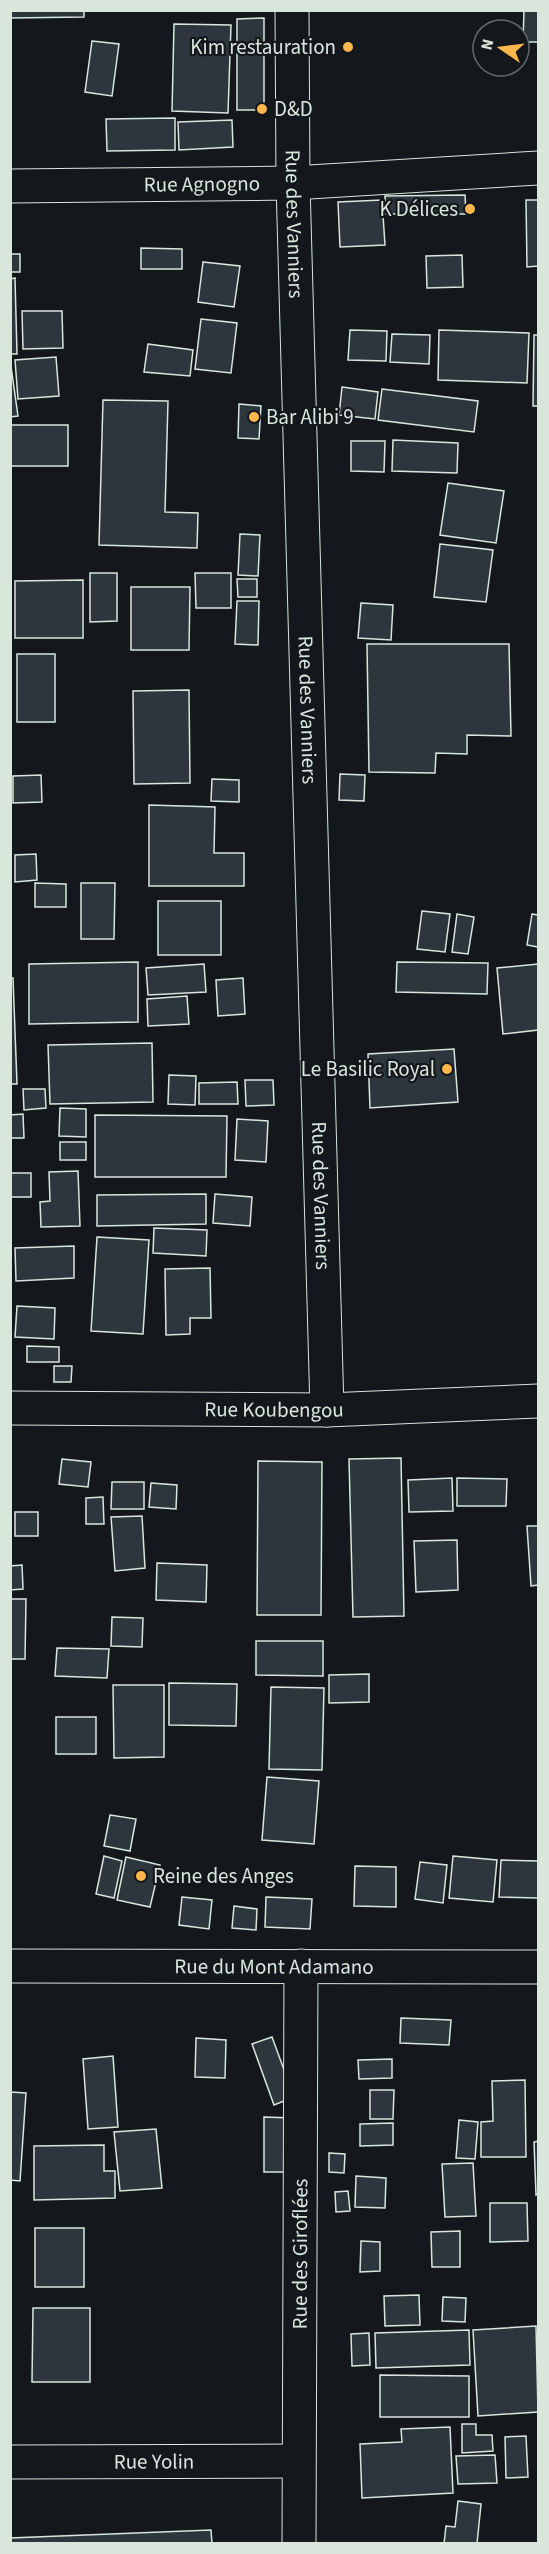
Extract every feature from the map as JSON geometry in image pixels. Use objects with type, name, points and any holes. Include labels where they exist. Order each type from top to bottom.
[{"type":"street","name":"Rue des Vanniers","points":[[292,10],[294,183],[327,1410]]},
{"type":"street","name":"Rue Agnogno","points":[[10,186],[294,183],[538,168]]},
{"type":"street","name":"Rue Koubengou","points":[[10,1408],[327,1410],[538,1401]]},
{"type":"street","name":"Rue du Mont Adamano","points":[[10,1966],[538,1967]]},
{"type":"street","name":"Rue des Giroflées","points":[[299,2544],[301,1966]]},
{"type":"street","name":"Rue Yolin","points":[[10,2462],[298,2461]]},
{"type":"building","points":[[10,10],[84,10],[84,17],[10,18]]},
{"type":"building","points":[[524,10],[538,10],[538,42],[531,42],[531,18],[524,18]]},
{"type":"building","points":[[264,18],[264,110],[237,110],[237,19]]},
{"type":"building","points":[[174,24],[231,25],[228,113],[172,111]]},
{"type":"building","points":[[92,41],[119,44],[112,96],[85,92]]},
{"type":"building","points":[[175,118],[175,150],[107,151],[106,119]]},
{"type":"building","points":[[232,120],[233,147],[179,150],[178,122]]},
{"type":"building","points":[[465,195],[466,214],[385,214],[385,196]]},
{"type":"building","points":[[382,200],[385,245],[340,247],[338,202]]},
{"type":"building","points":[[526,200],[538,200],[538,266],[527,267]]},
{"type":"building","points":[[141,248],[182,249],[182,269],[141,269]]},
{"type":"building","points":[[10,254],[20,254],[20,272],[10,272]]},
{"type":"building","points":[[462,255],[463,287],[427,288],[426,256]]},
{"type":"building","points":[[203,262],[240,266],[234,307],[198,302]]},
{"type":"building","points":[[15,278],[17,354],[10,354],[10,279]]},
{"type":"building","points":[[22,311],[62,311],[63,348],[23,349]]},
{"type":"building","points":[[201,319],[237,323],[231,373],[195,369]]},
{"type":"building","points":[[350,330],[387,331],[386,361],[348,360]]},
{"type":"building","points":[[439,330],[529,333],[527,383],[438,380]]},
{"type":"building","points":[[392,334],[430,335],[429,364],[390,362]]},
{"type":"building","points":[[534,335],[538,335],[538,406],[533,406]]},
{"type":"building","points":[[148,344],[193,350],[190,376],[144,372]]},
{"type":"building","points":[[56,357],[59,396],[18,399],[15,360]]},
{"type":"building","points":[[10,359],[18,416],[10,417]]},
{"type":"building","points":[[342,387],[378,392],[375,419],[339,415]]},
{"type":"building","points":[[382,389],[478,401],[474,432],[378,420]]},
{"type":"building","points":[[103,400],[168,401],[165,512],[198,513],[197,548],[99,545]]},
{"type":"building","points":[[239,404],[261,406],[259,439],[238,438]]},
{"type":"building","points":[[10,425],[68,425],[68,466],[10,466]]},
{"type":"building","points":[[393,440],[458,443],[457,473],[392,471]]},
{"type":"building","points":[[351,441],[385,441],[384,472],[351,471]]},
{"type":"building","points":[[448,483],[504,491],[496,543],[440,535]]},
{"type":"building","points":[[240,534],[260,535],[258,576],[238,575]]},
{"type":"building","points":[[440,544],[493,550],[486,602],[434,597]]},
{"type":"building","points":[[90,573],[117,573],[117,621],[90,622]]},
{"type":"building","points":[[195,573],[231,573],[231,608],[196,608]]},
{"type":"building","points":[[237,579],[257,579],[257,597],[238,597]]},
{"type":"building","points":[[83,580],[83,638],[15,638],[15,581]]},
{"type":"building","points":[[131,587],[190,587],[189,650],[131,650]]},
{"type":"building","points":[[237,601],[259,601],[258,645],[235,644]]},
{"type":"building","points":[[361,603],[393,605],[391,640],[358,638]]},
{"type":"building","points":[[367,644],[509,644],[511,736],[467,735],[467,754],[436,753],[435,773],[369,772]]},
{"type":"building","points":[[17,654],[55,654],[55,722],[17,722]]},
{"type":"building","points":[[189,690],[190,783],[134,784],[133,691]]},
{"type":"building","points":[[340,774],[365,775],[364,801],[339,800]]},
{"type":"building","points":[[41,775],[42,802],[13,803],[13,776]]},
{"type":"building","points":[[212,779],[239,780],[239,802],[211,801]]},
{"type":"building","points":[[149,805],[215,807],[214,853],[244,853],[244,886],[149,886]]},
{"type":"building","points":[[36,854],[37,880],[15,882],[15,855]]},
{"type":"building","points":[[35,883],[66,884],[66,907],[35,907]]},
{"type":"building","points":[[81,883],[115,883],[114,939],[81,939]]},
{"type":"building","points":[[158,901],[221,901],[221,955],[158,955]]},
{"type":"building","points":[[422,911],[450,914],[445,952],[417,949]]},
{"type":"building","points":[[457,914],[474,917],[468,954],[452,952]]},
{"type":"building","points":[[532,914],[538,915],[538,947],[527,945]]},
{"type":"building","points":[[138,962],[138,1022],[29,1024],[29,964]]},
{"type":"building","points":[[397,962],[488,963],[487,994],[396,992]]},
{"type":"building","points":[[204,964],[206,992],[148,995],[146,968]]},
{"type":"building","points":[[538,964],[538,1030],[503,1034],[497,968]]},
{"type":"building","points":[[10,978],[13,978],[17,1084],[10,1084]]},
{"type":"building","points":[[243,978],[245,1014],[218,1016],[216,980]]},
{"type":"building","points":[[187,996],[189,1024],[148,1026],[147,999]]},
{"type":"building","points":[[152,1043],[153,1102],[50,1104],[48,1045]]},
{"type":"building","points":[[454,1049],[458,1102],[370,1108],[368,1054]]},
{"type":"building","points":[[169,1075],[196,1076],[195,1105],[168,1104]]},
{"type":"building","points":[[245,1080],[273,1080],[274,1105],[246,1106]]},
{"type":"building","points":[[237,1082],[238,1104],[199,1104],[199,1083]]},
{"type":"building","points":[[23,1089],[45,1089],[46,1108],[24,1110]]},
{"type":"building","points":[[60,1108],[86,1109],[86,1137],[59,1136]]},
{"type":"building","points":[[23,1114],[24,1138],[10,1138],[10,1115]]},
{"type":"building","points":[[95,1115],[227,1116],[226,1177],[95,1177]]},
{"type":"building","points":[[237,1119],[268,1121],[266,1162],[235,1160]]},
{"type":"building","points":[[60,1142],[86,1142],[86,1160],[60,1160]]},
{"type":"building","points":[[78,1171],[80,1226],[41,1227],[40,1202],[50,1201],[49,1172]]},
{"type":"building","points":[[10,1173],[31,1173],[31,1197],[10,1197]]},
{"type":"building","points":[[206,1194],[206,1224],[97,1226],[97,1195]]},
{"type":"building","points":[[215,1194],[252,1197],[250,1226],[213,1223]]},
{"type":"building","points":[[154,1228],[207,1230],[206,1256],[153,1253]]},
{"type":"building","points":[[97,1237],[149,1240],[143,1334],[91,1331]]},
{"type":"building","points":[[74,1246],[74,1278],[16,1281],[15,1248]]},
{"type":"building","points":[[210,1268],[211,1318],[190,1318],[190,1334],[166,1335],[165,1269]]},
{"type":"building","points":[[17,1306],[55,1308],[54,1339],[15,1337]]},
{"type":"building","points":[[27,1346],[59,1347],[59,1362],[27,1362]]},
{"type":"building","points":[[54,1366],[72,1366],[71,1382],[54,1382]]},
{"type":"building","points":[[401,1458],[404,1616],[353,1617],[349,1459]]},
{"type":"building","points":[[62,1459],[91,1462],[88,1487],[59,1484]]},
{"type":"building","points":[[258,1461],[322,1462],[321,1615],[257,1615]]},
{"type":"building","points":[[452,1478],[453,1511],[409,1512],[408,1480]]},
{"type":"building","points":[[457,1478],[507,1479],[506,1506],[457,1506]]},
{"type":"building","points":[[112,1482],[144,1482],[144,1509],[111,1509]]},
{"type":"building","points":[[151,1483],[177,1485],[176,1509],[149,1507]]},
{"type":"building","points":[[103,1497],[104,1524],[86,1524],[86,1498]]},
{"type":"building","points":[[15,1512],[38,1512],[38,1536],[15,1536]]},
{"type":"building","points":[[142,1516],[145,1568],[115,1571],[111,1517]]},
{"type":"building","points":[[527,1526],[538,1526],[538,1585],[531,1586]]},
{"type":"building","points":[[457,1540],[458,1590],[416,1592],[414,1541]]},
{"type":"building","points":[[157,1563],[207,1565],[206,1602],[156,1600]]},
{"type":"building","points":[[22,1565],[23,1589],[10,1590],[10,1566]]},
{"type":"building","points":[[10,1599],[26,1599],[25,1659],[10,1659]]},
{"type":"building","points":[[112,1617],[143,1618],[142,1647],[111,1646]]},
{"type":"building","points":[[256,1641],[323,1641],[323,1676],[256,1675]]},
{"type":"building","points":[[57,1648],[109,1649],[107,1678],[55,1676]]},
{"type":"building","points":[[369,1674],[369,1702],[329,1703],[329,1675]]},
{"type":"building","points":[[169,1683],[237,1684],[236,1726],[169,1725]]},
{"type":"building","points":[[113,1685],[164,1685],[164,1757],[114,1758]]},
{"type":"building","points":[[271,1687],[324,1688],[322,1770],[269,1769]]},
{"type":"building","points":[[56,1717],[96,1717],[96,1754],[56,1754]]},
{"type":"building","points":[[267,1777],[319,1781],[314,1844],[262,1840]]},
{"type":"building","points":[[110,1815],[136,1819],[130,1851],[104,1846]]},
{"type":"building","points":[[104,1856],[122,1861],[114,1898],[96,1894]]},
{"type":"building","points":[[453,1856],[497,1860],[493,1902],[449,1898]]},
{"type":"building","points":[[126,1857],[160,1865],[150,1907],[117,1900]]},
{"type":"building","points":[[501,1860],[538,1861],[538,1898],[499,1897]]},
{"type":"building","points":[[420,1862],[447,1865],[443,1903],[415,1899]]},
{"type":"building","points":[[355,1866],[396,1867],[396,1907],[354,1906]]},
{"type":"building","points":[[182,1897],[212,1900],[209,1929],[179,1925]]},
{"type":"building","points":[[266,1897],[312,1899],[310,1929],[265,1927]]},
{"type":"building","points":[[234,1906],[257,1909],[256,1930],[232,1928]]},
{"type":"building","points":[[401,2018],[451,2020],[449,2045],[400,2043]]},
{"type":"building","points":[[272,2037],[294,2097],[274,2105],[252,2044]]},
{"type":"building","points":[[196,2038],[226,2040],[225,2078],[195,2077]]},
{"type":"building","points":[[113,2056],[118,2127],[88,2129],[83,2059]]},
{"type":"building","points":[[392,2059],[392,2078],[359,2079],[358,2060]]},
{"type":"building","points":[[525,2080],[526,2157],[481,2157],[481,2122],[493,2121],[492,2081]]},
{"type":"building","points":[[370,2090],[394,2090],[393,2119],[370,2119]]},
{"type":"building","points":[[10,2092],[26,2093],[20,2181],[10,2180]]},
{"type":"building","points":[[264,2117],[292,2118],[291,2172],[264,2172]]},
{"type":"building","points":[[459,2120],[478,2122],[475,2159],[456,2158]]},
{"type":"building","points":[[393,2123],[393,2145],[360,2146],[360,2124]]},
{"type":"building","points":[[156,2129],[162,2188],[120,2191],[114,2132]]},
{"type":"building","points":[[538,2141],[538,2194],[536,2195],[534,2142]]},
{"type":"building","points":[[104,2145],[104,2171],[115,2171],[115,2198],[34,2200],[34,2146]]},
{"type":"building","points":[[329,2153],[345,2154],[344,2173],[329,2172]]},
{"type":"building","points":[[473,2163],[476,2216],[445,2217],[442,2164]]},
{"type":"building","points":[[356,2176],[386,2178],[385,2208],[355,2207]]},
{"type":"building","points":[[348,2191],[350,2211],[336,2212],[335,2192]]},
{"type":"building","points":[[490,2203],[527,2203],[528,2241],[490,2242]]},
{"type":"building","points":[[35,2228],[84,2228],[84,2287],[35,2287]]},
{"type":"building","points":[[460,2231],[460,2267],[432,2267],[431,2232]]},
{"type":"building","points":[[361,2241],[380,2242],[380,2271],[360,2272]]},
{"type":"building","points":[[419,2295],[420,2325],[385,2326],[384,2296]]},
{"type":"building","points":[[443,2297],[466,2298],[465,2322],[442,2321]]},
{"type":"building","points":[[33,2308],[90,2308],[90,2382],[32,2382]]},
{"type":"building","points":[[536,2326],[538,2412],[478,2416],[473,2330]]},
{"type":"building","points":[[469,2330],[470,2365],[376,2368],[375,2333]]},
{"type":"building","points":[[369,2333],[370,2365],[352,2366],[351,2334]]},
{"type":"building","points":[[380,2375],[469,2376],[469,2417],[380,2417]]},
{"type":"building","points":[[462,2424],[476,2424],[476,2435],[492,2435],[493,2451],[462,2453]]},
{"type":"building","points":[[450,2427],[453,2493],[362,2498],[360,2444],[402,2442],[401,2429]]},
{"type":"building","points":[[526,2436],[528,2477],[506,2478],[505,2437]]},
{"type":"building","points":[[495,2455],[497,2483],[458,2484],[456,2456]]},
{"type":"building","points":[[458,2501],[481,2504],[477,2544],[444,2544],[446,2526],[455,2527]]},
{"type":"building","points":[[211,2530],[212,2544],[10,2544],[10,2538]]},
{"type":"place","name":"Kim restauration","points":[[348,47]]},
{"type":"place","name":"D&D","points":[[262,109]]},
{"type":"place","name":"K Délices","points":[[470,209]]},
{"type":"place","name":"Bar Alibi 9","points":[[254,417]]},
{"type":"place","name":"Le Basilic Royal","points":[[447,1069]]},
{"type":"place","name":"Reine des Anges","points":[[141,1876]]}]
